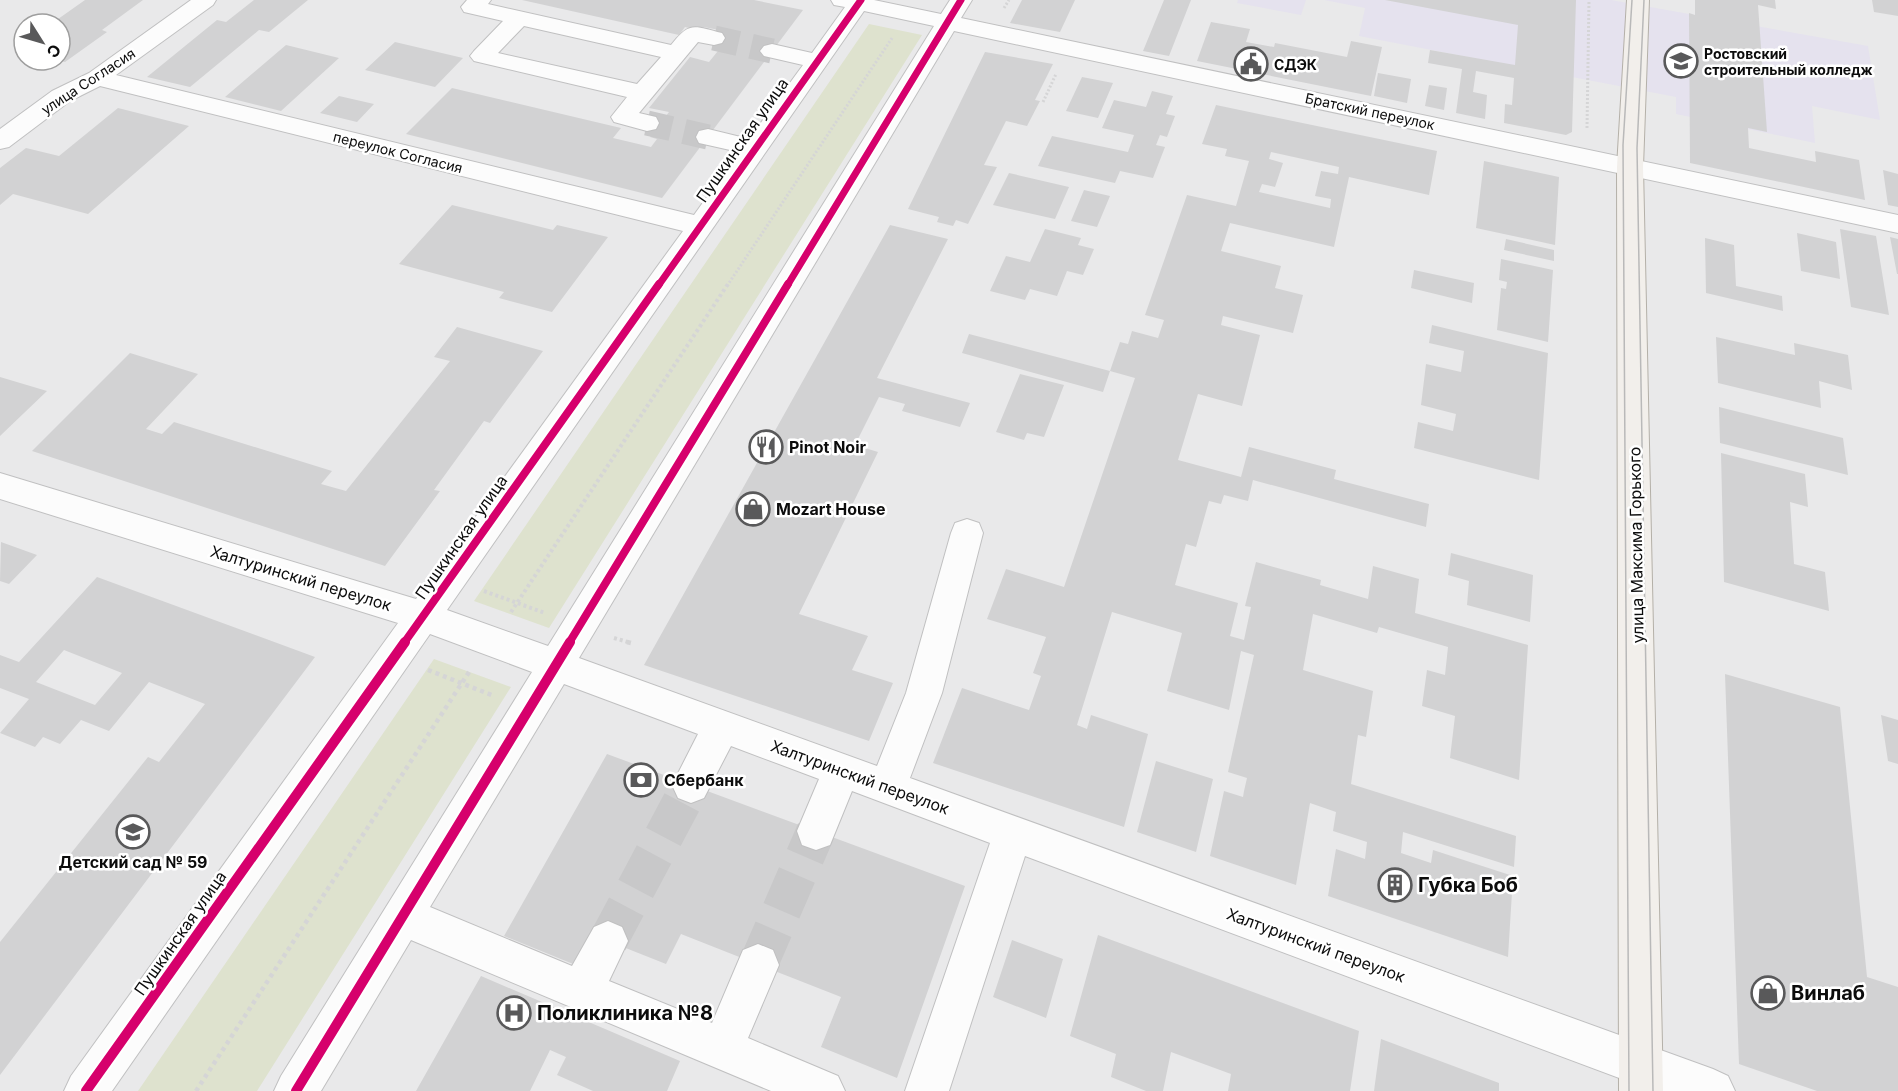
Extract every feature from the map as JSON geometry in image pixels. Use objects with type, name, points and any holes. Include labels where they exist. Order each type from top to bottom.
[{"type":"main road","name":"улица Максима Горького","points":[[1638,0],[1630,167],[1641,1078]]},
{"type":"street","name":"улица Согласия","points":[[0,141],[62,96],[97,78],[205,0]]},
{"type":"street","points":[[480,0],[472,7],[676,52]]},
{"type":"street","name":"Братский переулок","points":[[854,1],[908,13],[954,11],[1053,57],[1630,167],[1898,224]]},
{"type":"street","name":"Пушкинская улица","points":[[86,1091],[817,61],[854,1]]},
{"type":"street","points":[[296,1091],[954,11]]},
{"type":"street","points":[[519,18],[482,56],[643,93]]},
{"type":"street","points":[[647,123],[623,117],[692,34],[714,38]]},
{"type":"street","points":[[772,51],[817,61]]},
{"type":"street","name":"переулок Согласия","points":[[97,78],[700,226]]},
{"type":"street","points":[[708,137],[755,148]]},
{"type":"street","name":"Халтуринский переулок","points":[[0,486],[423,616],[1013,834],[1641,1078],[1713,1091]]},
{"type":"street","points":[[888,787],[924,693],[967,533]]},
{"type":"street","points":[[691,785],[722,726]]},
{"type":"street","points":[[816,831],[842,770]]},
{"type":"street","points":[[927,1091],[1013,834]]},
{"type":"street","points":[[403,916],[823,1091]]},
{"type":"street","points":[[582,990],[608,941]]},
{"type":"street","points":[[722,1049],[758,965]]},
{"type":"path","points":[[1587,138],[1589,0]]},
{"type":"path","points":[[196,1091],[461,683],[517,603],[908,13]]},
{"type":"path","points":[[1043,102],[1053,57]]},
{"type":"path","points":[[394,657],[528,709]]},
{"type":"shaded area","points":[[1238,0],[1306,0],[1301,15],[1237,3]]},
{"type":"shaded area","name":"Ростовский строительный колледж","points":[[1324,0],[1611,0],[1868,46],[1880,120],[1812,106],[1815,143],[1676,114],[1676,97],[1359,36],[1365,8]]},
{"type":"green space","points":[[869,24],[922,35],[549,628],[474,601]]},
{"type":"green space","points":[[434,659],[511,687],[257,1091],[138,1091]]},
{"type":"building","points":[[85,0],[143,0],[102,30],[107,32],[72,57],[72,12],[68,12]]},
{"type":"building","points":[[254,0],[308,0],[269,32],[259,30],[190,87],[147,77],[217,20],[226,22]]},
{"type":"building","points":[[522,0],[754,0],[803,10],[662,198],[406,134],[452,88],[621,128],[613,138],[651,147],[657,139],[650,137],[669,112],[649,108],[690,57],[709,62],[726,41],[733,42],[739,34],[704,27],[701,31],[685,27],[679,35]]},
{"type":"building","points":[[1022,0],[1075,0],[1060,32],[1010,23]]},
{"type":"building","points":[[1164,0],[1191,0],[1169,56],[1143,51]]},
{"type":"building","points":[[1385,0],[1576,0],[1572,132],[1566,135],[1504,123],[1505,104],[1512,105],[1514,78],[1476,71],[1473,92],[1487,95],[1485,119],[1456,113],[1462,69],[1428,63],[1430,50],[1515,65],[1518,25]]},
{"type":"building","points":[[1695,0],[1775,0],[1776,9],[1758,5],[1767,132],[1748,128],[1749,148],[1816,162],[1815,151],[1859,160],[1865,200],[1690,163],[1689,13],[1695,15]]},
{"type":"building","points":[[1872,0],[1898,0],[1898,16],[1874,12]]},
{"type":"building","points":[[1211,22],[1250,29],[1246,42],[1274,47],[1275,43],[1347,57],[1351,41],[1382,47],[1371,96],[1197,61]]},
{"type":"building","points":[[395,42],[463,58],[435,87],[365,70]]},
{"type":"building","points":[[286,45],[339,58],[281,111],[225,97]]},
{"type":"building","points":[[985,52],[1053,64],[1035,100],[1040,101],[1027,126],[1006,121],[984,165],[997,167],[968,224],[956,220],[953,226],[937,222],[939,217],[908,209]]},
{"type":"building","points":[[1378,73],[1411,79],[1407,103],[1374,96]]},
{"type":"building","points":[[1082,77],[1113,83],[1098,118],[1066,111]]},
{"type":"building","points":[[1429,85],[1447,88],[1444,110],[1425,106]]},
{"type":"building","points":[[1152,91],[1173,96],[1166,114],[1175,116],[1167,137],[1160,135],[1156,145],[1165,147],[1153,178],[1120,171],[1115,183],[1038,166],[1052,136],[1128,152],[1134,135],[1102,128],[1114,100],[1146,107]]},
{"type":"building","points":[[339,96],[374,104],[357,122],[320,113]]},
{"type":"building","points":[[1216,105],[1437,151],[1429,195],[1349,177],[1334,247],[1230,223],[1221,251],[1281,266],[1275,288],[1303,295],[1293,333],[1223,316],[1221,325],[1260,335],[1242,406],[1198,394],[1178,460],[1241,477],[1249,447],[1336,470],[1334,479],[1429,504],[1426,527],[1253,480],[1248,501],[1224,495],[1221,504],[1209,501],[1196,547],[1186,544],[1175,585],[1238,603],[1230,636],[1244,640],[1251,607],[1245,606],[1256,562],[1321,580],[1320,585],[1368,599],[1373,566],[1419,579],[1415,613],[1528,645],[1519,780],[1450,758],[1455,716],[1422,706],[1427,670],[1445,675],[1448,647],[1379,627],[1377,633],[1313,614],[1303,670],[1373,691],[1366,737],[1358,735],[1351,784],[1516,836],[1514,867],[1403,832],[1401,853],[1431,863],[1433,850],[1513,876],[1508,957],[1328,896],[1336,849],[1365,859],[1367,842],[1333,831],[1336,812],[1310,803],[1296,885],[1210,856],[1224,791],[1243,797],[1247,778],[1228,772],[1254,655],[1241,651],[1229,710],[1167,691],[1182,633],[1112,612],[1077,725],[1087,729],[1091,715],[1148,734],[1124,827],[933,763],[962,688],[1029,710],[1041,676],[1033,673],[1046,637],[987,619],[1006,569],[1064,587],[1135,378],[1110,371],[1120,342],[1128,344],[1132,331],[1158,338],[1164,320],[1145,315],[1187,195],[1236,206],[1249,161],[1225,156],[1227,149],[1202,144]],"holes":[[[1271,152],[1339,167],[1338,174],[1321,171],[1315,196],[1331,199],[1330,208],[1259,192],[1262,184],[1275,187],[1283,163],[1269,159]]]},
{"type":"building","points":[[118,108],[189,126],[88,214],[13,194],[0,205],[0,168],[26,148],[59,156]]},
{"type":"building","points":[[1484,161],[1559,177],[1555,245],[1476,228]]},
{"type":"building","points":[[1883,170],[1898,174],[1898,207],[1888,205]]},
{"type":"building","points":[[1009,173],[1069,187],[1055,219],[993,205]]},
{"type":"building","points":[[1084,190],[1110,196],[1097,227],[1071,221]]},
{"type":"building","points":[[452,205],[553,230],[557,225],[608,237],[552,312],[499,298],[504,292],[399,264]]},
{"type":"building","points":[[890,225],[948,239],[877,378],[970,403],[960,427],[902,411],[905,404],[879,397],[855,445],[878,452],[799,614],[868,636],[852,670],[893,683],[869,741],[644,665]]},
{"type":"building","points":[[1045,229],[1081,238],[1078,245],[1094,249],[1083,275],[1067,271],[1057,296],[1030,289],[1025,300],[990,291],[1006,256],[1030,262]]},
{"type":"building","points":[[1840,229],[1876,236],[1889,315],[1851,307]]},
{"type":"building","points":[[1797,233],[1836,242],[1840,279],[1801,271]]},
{"type":"building","points":[[1890,237],[1898,239],[1898,274],[1897,274]]},
{"type":"building","points":[[1705,238],[1734,245],[1736,286],[1782,296],[1783,311],[1706,293]]},
{"type":"building","points":[[1506,239],[1554,250],[1554,261],[1504,250]]},
{"type":"building","points":[[1501,259],[1553,270],[1548,342],[1497,330],[1501,288],[1506,289],[1507,282],[1499,280]]},
{"type":"building","points":[[1414,270],[1474,283],[1472,303],[1411,288]]},
{"type":"building","points":[[1432,325],[1548,353],[1539,480],[1414,448],[1418,422],[1453,431],[1456,414],[1421,405],[1426,364],[1461,372],[1464,351],[1429,343]]},
{"type":"building","points":[[457,327],[543,351],[490,423],[484,421],[434,490],[440,491],[385,566],[32,451],[130,353],[198,374],[146,429],[162,434],[174,422],[332,471],[321,484],[346,491],[450,361],[434,357]]},
{"type":"building","points":[[969,334],[1110,371],[1103,392],[962,353]]},
{"type":"building","points":[[1716,337],[1795,355],[1794,343],[1848,355],[1852,390],[1819,381],[1821,408],[1718,383]]},
{"type":"building","points":[[1020,374],[1064,385],[1044,437],[1027,433],[1024,440],[996,432]]},
{"type":"building","points":[[0,377],[47,391],[0,436]]},
{"type":"building","points":[[1719,407],[1843,438],[1848,475],[1720,443]]},
{"type":"building","points":[[1721,453],[1805,474],[1808,507],[1790,502],[1794,564],[1825,572],[1829,611],[1724,582]]},
{"type":"building","points":[[1,542],[37,555],[9,584],[0,581]]},
{"type":"building","points":[[1451,553],[1533,575],[1530,622],[1467,605],[1469,581],[1448,575]]},
{"type":"building","points":[[97,577],[315,657],[0,1075],[0,942],[148,757],[159,762],[205,704],[149,682],[109,731],[81,720],[60,744],[43,737],[35,747],[0,733],[29,699],[0,688],[0,655],[19,662]],"holes":[[[64,650],[122,673],[95,705],[36,682]]]},
{"type":"building","points":[[1725,674],[1840,707],[1867,977],[1898,987],[1898,1091],[1817,1091],[1739,1064]]},
{"type":"building","points":[[1881,715],[1898,720],[1898,764],[1888,761]]},
{"type":"building","points":[[607,754],[965,886],[897,1078],[821,1047],[841,997],[681,934],[666,964],[608,941],[578,966],[504,936]]},
{"type":"building","points":[[1156,761],[1213,779],[1196,852],[1137,832]]},
{"type":"building","points":[[1098,935],[1359,1031],[1350,1091],[1228,1091],[1231,1074],[1171,1052],[1163,1091],[1146,1091],[1111,1077],[1116,1054],[1070,1036]]},
{"type":"building","points":[[1012,940],[1063,959],[1046,1018],[993,997]]},
{"type":"building","name":"Поликлиника №8","points":[[481,976],[680,1061],[667,1091],[593,1091],[557,1075],[566,1057],[550,1050],[530,1091],[416,1091]]},
{"type":"building","points":[[1381,1039],[1499,1083],[1499,1091],[1374,1091]]},
{"type":"tunnel","points":[[714,38],[772,51]]},
{"type":"tunnel","points":[[647,123],[708,137]]},
{"type":"tunnel","points":[[608,941],[691,785]]},
{"type":"tunnel","points":[[758,965],[816,831]]},
{"type":"tram line","points":[[1629,1091],[1623,145],[1632,0]]},
{"type":"tram line","points":[[1644,0],[1637,148],[1653,1091]]},
{"type":"cycle path","points":[[86,1091],[861,0]]},
{"type":"cycle path","points":[[296,1091],[961,0]]},
{"type":"place","name":"Ростовский строительный колледж","points":[[1681,61]]},
{"type":"place","name":"СДЭК","points":[[1251,64]]},
{"type":"place","name":"Pinot Noir","points":[[766,447]]},
{"type":"place","name":"Mozart House","points":[[753,509]]},
{"type":"place","name":"Сбербанк","points":[[641,780]]},
{"type":"place","name":"Детский сад № 59","points":[[133,832]]},
{"type":"place","name":"Губка Боб","points":[[1395,885]]},
{"type":"place","name":"Винлаб","points":[[1768,993]]},
{"type":"place","name":"Поликлиника №8","points":[[514,1013]]}]
